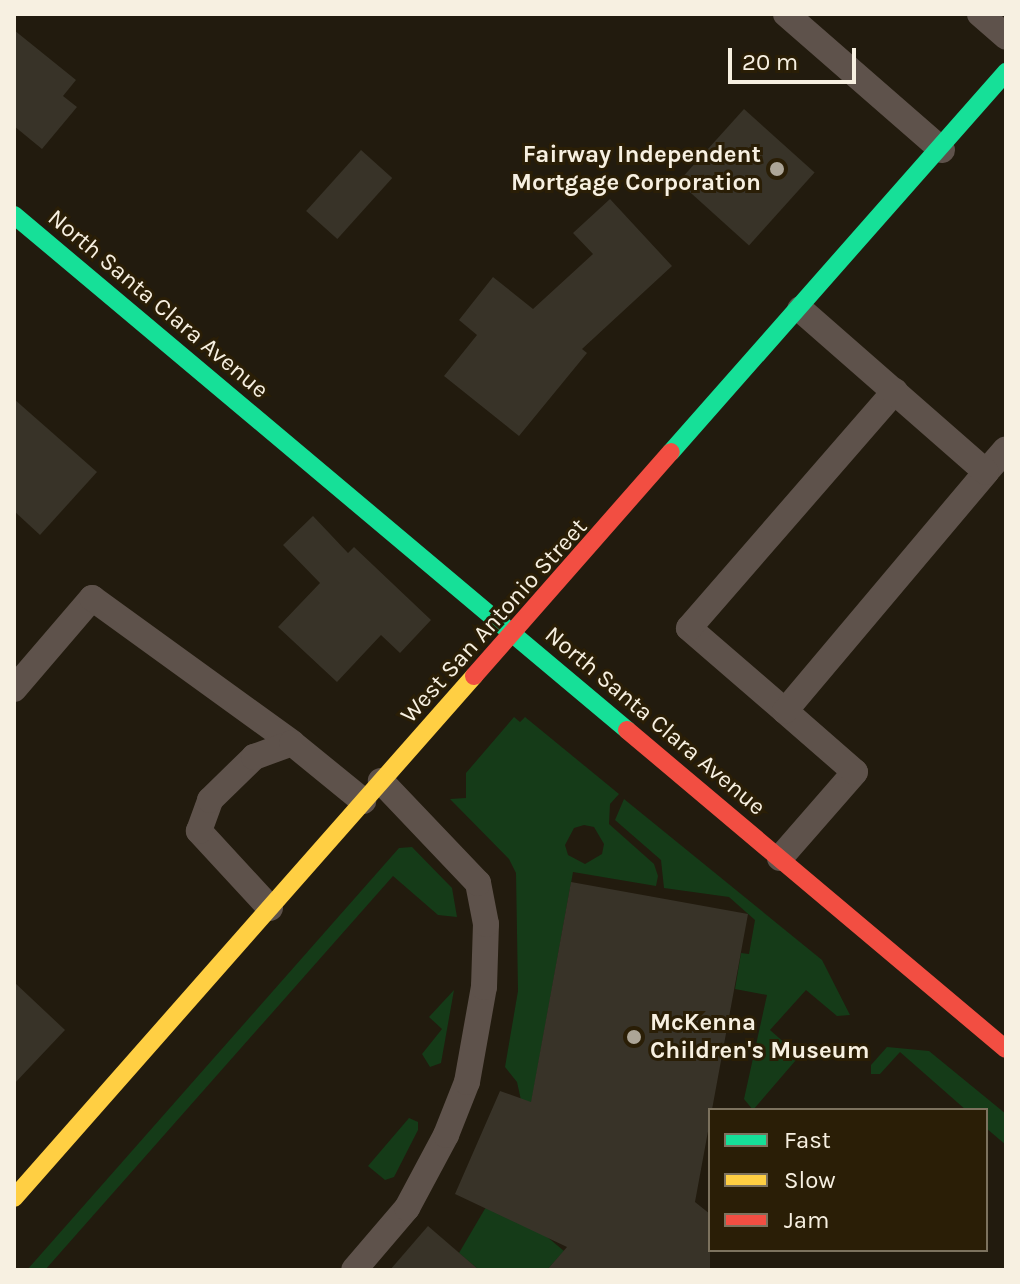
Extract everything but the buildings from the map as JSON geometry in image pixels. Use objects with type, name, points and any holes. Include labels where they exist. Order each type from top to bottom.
[{"type":"main road","name":"West San Antonio Street","points":[[14,1198],[942,150],[1006,72]]},
{"type":"main road","name":"North Santa Clara Avenue","points":[[14,215],[1006,1049]]},
{"type":"lane","points":[[786,14],[942,150]]},
{"type":"lane","points":[[980,14],[1006,37]]},
{"type":"lane","points":[[800,309],[986,472]]},
{"type":"lane","points":[[780,858],[855,772],[689,628],[895,391]]},
{"type":"lane","points":[[785,711],[1006,449]]},
{"type":"lane","points":[[14,689],[92,598],[292,743],[363,801]]},
{"type":"lane","points":[[270,908],[199,831],[210,800],[254,757],[292,743]]},
{"type":"lane","points":[[354,1270],[407,1208],[446,1135],[467,1082],[484,987],[486,924],[478,883],[381,781]]},
{"type":"green space","points":[[514,717],[520,722],[525,717],[619,794],[610,804],[609,824],[654,864],[658,876],[656,886],[573,872],[527,1127],[517,1082],[505,1067],[518,991],[516,873],[509,859],[450,799],[466,798],[466,773]],"holes":[[[584,825],[594,827],[604,844],[602,854],[585,864],[568,855],[565,845],[574,828]]]},
{"type":"green space","points":[[624,799],[822,960],[850,1015],[837,1016],[806,990],[770,1030],[795,1052],[796,1060],[755,1108],[744,1099],[767,995],[735,989],[741,953],[749,954],[755,920],[729,897],[664,888],[661,860],[615,820]]},
{"type":"green space","points":[[412,847],[452,888],[457,917],[438,915],[393,876],[45,1270],[27,1270],[399,848]]},
{"type":"green space","points":[[454,990],[441,1063],[430,1067],[422,1054],[442,1029],[429,1017]]},
{"type":"green space","points":[[887,1047],[929,1051],[1006,1114],[1006,1145],[988,1130],[988,1108],[964,1108],[900,1052],[880,1074],[871,1074],[871,1065]]},
{"type":"green space","points":[[409,1118],[418,1122],[418,1130],[394,1177],[385,1180],[368,1166]]},
{"type":"green space","points":[[486,1207],[528,1221],[564,1251],[547,1270],[479,1270],[459,1253]]},
{"type":"traffic: fast","points":[[671,452],[1006,72]]},
{"type":"traffic: fast","points":[[14,215],[627,730]]},
{"type":"traffic: slow","points":[[14,1198],[474,676]]},
{"type":"traffic: jam","points":[[474,676],[671,452]]},
{"type":"traffic: jam","points":[[627,730],[1006,1049]]},
{"type":"place","name":"Fairway Independent Mortgage Corporation","points":[[777,169]]},
{"type":"place","name":"McKenna Children's Museum","points":[[634,1037]]}]
